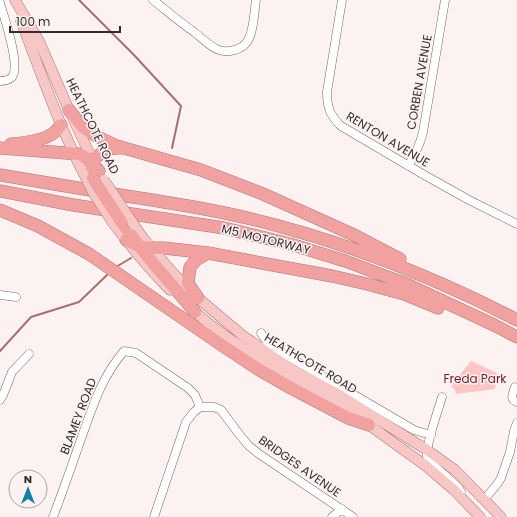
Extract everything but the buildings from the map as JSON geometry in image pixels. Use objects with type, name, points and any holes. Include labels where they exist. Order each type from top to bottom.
[{"type":"highway","points":[[69,110],[96,136],[117,146],[129,148],[201,170],[263,194],[354,235],[490,306]]},
{"type":"highway","points":[[0,147],[47,137],[55,132],[60,125]]},
{"type":"highway","points":[[0,147],[84,155],[94,171],[99,188],[123,224],[195,312]]},
{"type":"highway","points":[[94,171],[107,149],[129,148]]},
{"type":"highway","name":"M5 MOTORWAY","points":[[0,175],[220,212],[342,244],[393,263],[490,306],[517,320]]},
{"type":"highway","name":"M5 MOTORWAY","points":[[0,191],[73,205],[224,228],[290,244],[345,261],[404,283],[517,337]]},
{"type":"highway","points":[[0,210],[38,226],[89,254],[258,369],[348,418],[369,425]]},
{"type":"highway","points":[[126,240],[140,246],[208,253],[367,284],[404,294],[474,323],[517,345]]},
{"type":"highway","points":[[198,298],[188,282],[190,267],[196,260],[208,253]]},
{"type":"main road","name":"HEATHCOTE ROAD","points":[[14,0],[39,41],[94,171]]},
{"type":"main road","name":"HEATHCOTE ROAD","points":[[14,0],[60,125],[73,153]]},
{"type":"main road","name":"HEATHCOTE ROAD","points":[[123,224],[126,240],[154,275],[195,312],[234,342],[258,358],[338,404],[369,425],[426,466],[454,490],[480,517]]},
{"type":"main road","name":"HEATHCOTE ROAD","points":[[123,224],[152,248],[173,273],[198,298],[242,335],[279,362],[341,396],[427,450],[455,470],[501,517]]},
{"type":"street","points":[[153,0],[208,44],[220,50],[227,51],[238,48],[247,42],[251,31],[256,0]]},
{"type":"street","name":"RENTON AVENUE","points":[[342,0],[327,92],[329,110],[334,119],[341,126],[408,166],[469,200],[517,224]]},
{"type":"street","name":"CORBEN AVENUE","points":[[408,166],[416,154],[423,132],[445,0]]},
{"type":"street","points":[[0,3],[13,48],[14,65],[10,79],[0,82]]},
{"type":"street","points":[[0,295],[16,297]]},
{"type":"street","points":[[262,333],[269,345],[414,430],[431,435]]},
{"type":"street","name":"BLAMEY ROAD","points":[[53,517],[96,398],[110,370],[124,351],[136,353],[188,388],[195,395],[200,407]]},
{"type":"street","points":[[0,400],[12,372],[29,354]]},
{"type":"street","points":[[515,387],[512,398],[513,401],[517,402]]},
{"type":"street","points":[[442,397],[427,450],[428,459],[458,487],[472,509]]},
{"type":"street","points":[[154,517],[186,422],[200,407]]},
{"type":"street","name":"BRIDGES AVENUE","points":[[200,407],[214,407],[221,410],[238,434],[259,454],[353,517]]},
{"type":"street","points":[[484,500],[501,478],[510,452],[517,423]]},
{"type":"street","points":[[332,517],[342,509]]},
{"type":"green space","name":"Freda Park","points":[[471,361],[497,373],[495,389],[456,394],[455,390],[451,386]]},
{"type":"waterway","points":[[79,0],[134,55],[181,106],[172,148]]},
{"type":"waterway","points":[[116,267],[131,258]]},
{"type":"waterway","points":[[0,351],[31,317],[79,302],[107,275]]}]
